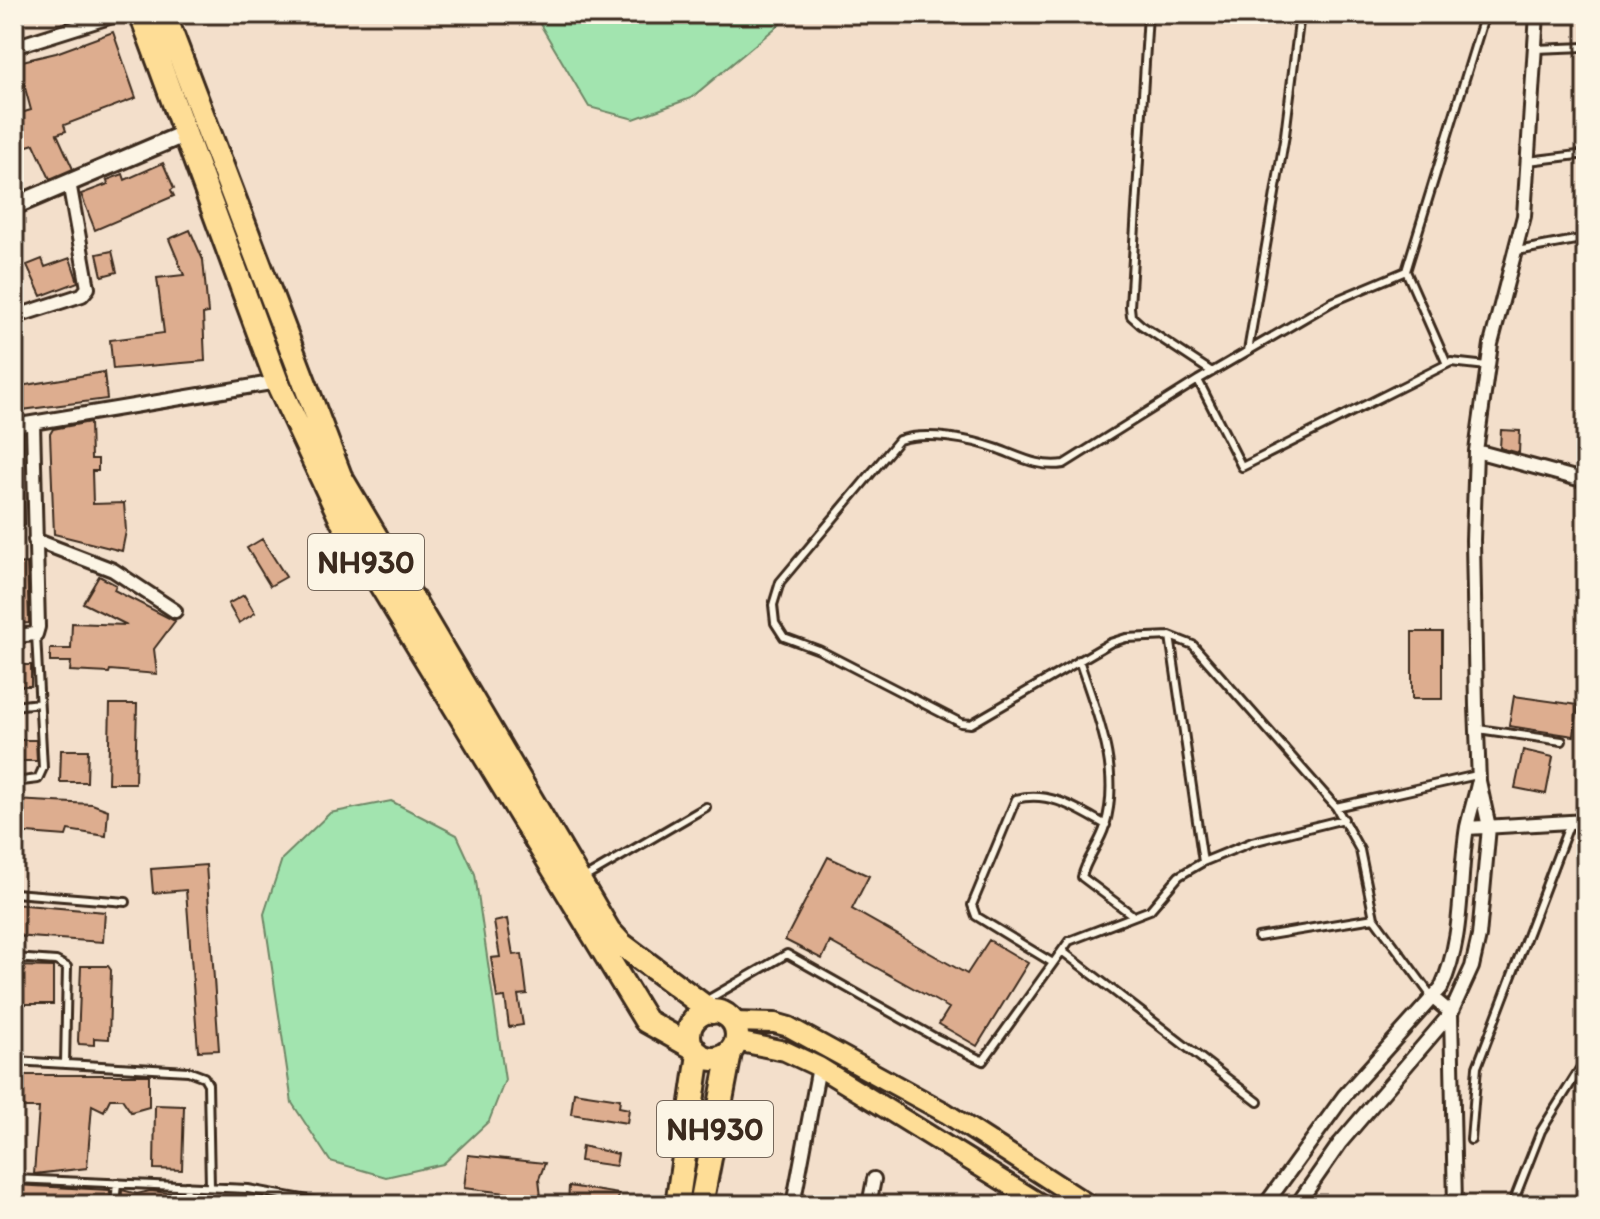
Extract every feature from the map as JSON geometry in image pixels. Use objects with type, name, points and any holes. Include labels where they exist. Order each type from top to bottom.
[{"type":"highway","name":"NH930","points":[[141,14],[277,382],[342,521],[572,885],[615,938],[706,1008],[723,1013],[733,1039],[701,1205]]},
{"type":"highway","name":"NH930","points":[[164,14],[340,476],[646,1021],[716,1059],[733,1039]]},
{"type":"highway","name":"NH930","points":[[677,1205],[697,1051],[691,1028],[706,1008]]},
{"type":"main road","points":[[733,1039],[775,1023],[789,1027],[946,1113],[1089,1205]]},
{"type":"main road","points":[[733,1039],[785,1051],[819,1067],[1042,1205]]},
{"type":"street","points":[[14,47],[119,14]]},
{"type":"street","points":[[1297,1205],[1340,1143],[1451,1013],[1472,967],[1479,936],[1489,827],[1479,778],[1473,540],[1476,451],[1487,366],[1517,251],[1528,161],[1537,14]]},
{"type":"street","points":[[14,206],[204,123]]},
{"type":"street","points":[[14,317],[82,295],[88,288],[69,182]]},
{"type":"street","points":[[14,426],[277,382]]},
{"type":"street","points":[[14,636],[36,634],[33,423]]},
{"type":"street","points":[[1476,451],[1586,481]]},
{"type":"street","points":[[35,540],[113,570],[175,611]]},
{"type":"street","points":[[1265,1205],[1344,1096],[1433,998],[1450,968],[1459,926],[1467,828],[1479,778]]},
{"type":"street","points":[[1467,828],[1586,821]]},
{"type":"street","points":[[1433,998],[1451,1013],[1455,1205]]},
{"type":"street","points":[[793,1205],[819,1067]]},
{"type":"street","points":[[869,1205],[874,1179]]},
{"type":"lane","points":[[1148,14],[1131,316],[1212,372]]},
{"type":"lane","points":[[1248,351],[1285,135],[1300,14]]},
{"type":"lane","points":[[1447,364],[1406,271],[1485,14]]},
{"type":"lane","points":[[1535,49],[1586,47]]},
{"type":"lane","points":[[1528,161],[1586,154]]},
{"type":"lane","points":[[1517,251],[1586,238]]},
{"type":"lane","points":[[1406,271],[1332,302],[1198,380],[1064,464],[1044,465],[997,448],[958,440],[909,436],[899,440],[780,582],[774,596],[775,623],[784,637],[819,650],[961,723],[981,722],[1079,660],[1126,638],[1170,636],[1193,645],[1336,807],[1360,850],[1374,918],[1433,998]]},
{"type":"lane","points":[[1198,380],[1242,467],[1447,364],[1460,360],[1487,366]]},
{"type":"lane","points":[[14,782],[33,782],[41,774],[36,634]]},
{"type":"lane","points":[[1170,636],[1203,862]]},
{"type":"lane","points":[[1079,660],[1109,760],[1106,825],[1082,877],[1131,914]]},
{"type":"lane","points":[[14,706],[39,703]]},
{"type":"lane","points":[[1478,728],[1562,741]]},
{"type":"lane","points":[[1336,807],[1479,778]]},
{"type":"lane","points":[[1053,963],[976,916],[972,905],[1016,799],[1037,796],[1060,800],[1106,825]]},
{"type":"lane","points":[[572,885],[706,807]]},
{"type":"lane","points":[[706,1008],[787,954],[983,1061],[1069,941],[1131,914],[1150,910],[1179,876],[1203,862],[1252,842],[1344,819]]},
{"type":"lane","points":[[1471,1140],[1477,1067],[1570,823]]},
{"type":"lane","points":[[14,893],[126,902]]},
{"type":"lane","points":[[1258,937],[1374,918]]},
{"type":"lane","points":[[1062,951],[1258,1102]]},
{"type":"lane","points":[[14,958],[56,961],[67,967],[70,973],[65,1064]]},
{"type":"lane","points":[[1512,1205],[1541,1131],[1586,1059]]},
{"type":"lane","points":[[14,1061],[188,1071],[204,1077],[208,1084],[210,1187]]},
{"type":"lane","points":[[14,1179],[248,1189],[335,1205]]},
{"type":"lane","points":[[115,1205],[117,1183]]},
{"type":"lane","points":[[185,1205],[187,1186]]},
{"type":"green space","points":[[534,14],[792,14],[691,98],[634,119],[589,107]]},
{"type":"green space","points":[[391,801],[457,835],[475,874],[505,1080],[489,1121],[443,1164],[386,1177],[330,1161],[292,1103],[264,914],[282,859],[330,813]]},
{"type":"building","points":[[113,32],[136,98],[64,125],[66,131],[57,134],[73,169],[50,179],[34,144],[14,150],[14,115],[31,110],[18,62],[56,53]]},
{"type":"building","points":[[163,163],[174,188],[171,190],[174,196],[95,230],[81,194],[108,184],[107,180],[123,174],[125,180]]},
{"type":"building","points":[[190,230],[203,260],[208,313],[203,314],[205,361],[113,369],[110,340],[164,333],[157,278],[184,275],[169,239]]},
{"type":"building","points":[[112,251],[117,272],[102,276],[97,254]]},
{"type":"building","points":[[70,258],[78,282],[41,296],[27,265],[42,259],[45,267]]},
{"type":"building","points":[[104,372],[107,399],[14,411],[14,387]]},
{"type":"building","points":[[90,422],[91,459],[98,459],[98,471],[92,471],[93,504],[124,503],[126,531],[122,551],[54,534],[50,434],[53,429]]},
{"type":"building","points":[[1501,430],[1520,431],[1519,453],[1500,448]]},
{"type":"building","points":[[23,434],[25,525],[14,526],[14,435]]},
{"type":"building","points":[[262,539],[286,577],[270,586],[247,548]]},
{"type":"building","points":[[27,563],[29,623],[14,624],[14,564]]},
{"type":"building","points":[[99,576],[116,585],[114,590],[175,621],[154,649],[157,674],[70,671],[71,662],[50,662],[50,649],[71,649],[72,623],[127,625],[83,603]]},
{"type":"building","points":[[244,595],[255,613],[239,623],[228,604]]},
{"type":"building","points":[[1412,632],[1442,632],[1442,699],[1412,699]]},
{"type":"building","points":[[14,665],[31,665],[31,686],[16,686]]},
{"type":"building","points":[[1514,696],[1578,705],[1574,736],[1509,726]]},
{"type":"building","points":[[110,704],[137,704],[135,783],[108,783]]},
{"type":"building","points":[[14,740],[36,740],[37,761],[14,761]]},
{"type":"building","points":[[61,750],[88,750],[87,782],[60,782]]},
{"type":"building","points":[[1523,750],[1553,757],[1546,794],[1515,788]]},
{"type":"building","points":[[14,800],[92,804],[108,810],[106,836],[68,830],[66,836],[14,832]]},
{"type":"building","points":[[828,857],[869,876],[852,909],[967,974],[989,940],[1028,963],[977,1046],[939,1024],[949,1008],[830,942],[822,959],[785,940]]},
{"type":"building","points":[[206,865],[219,1050],[198,1051],[186,890],[153,893],[151,869]]},
{"type":"building","points":[[14,904],[105,912],[103,942],[14,936]]},
{"type":"building","points":[[507,919],[513,955],[522,954],[527,994],[518,995],[523,1025],[509,1027],[505,997],[497,998],[491,958],[500,957],[494,922]]},
{"type":"building","points":[[14,966],[53,967],[53,1004],[14,1004]]},
{"type":"building","points":[[81,966],[108,966],[111,970],[109,1039],[94,1038],[94,1045],[79,1044],[78,1041]]},
{"type":"building","points":[[23,1075],[149,1075],[149,1107],[131,1112],[122,1099],[110,1099],[104,1111],[92,1105],[87,1168],[34,1174],[39,1108],[23,1108]]},
{"type":"building","points":[[574,1092],[620,1099],[619,1107],[629,1109],[627,1123],[571,1114]]},
{"type":"building","points":[[155,1105],[184,1106],[182,1170],[154,1169]]},
{"type":"building","points":[[582,1146],[618,1154],[616,1166],[580,1161]]},
{"type":"building","points":[[468,1155],[545,1163],[539,1179],[541,1197],[464,1188]]},
{"type":"building","points":[[14,1185],[110,1190],[109,1205],[14,1199]]},
{"type":"building","points":[[569,1186],[619,1194],[617,1205],[568,1205]]},
{"type":"building","points":[[122,1190],[137,1194],[150,1191],[180,1194],[179,1205],[121,1205]]},
{"type":"building","points":[[192,1193],[196,1193],[212,1205],[191,1205]]}]
